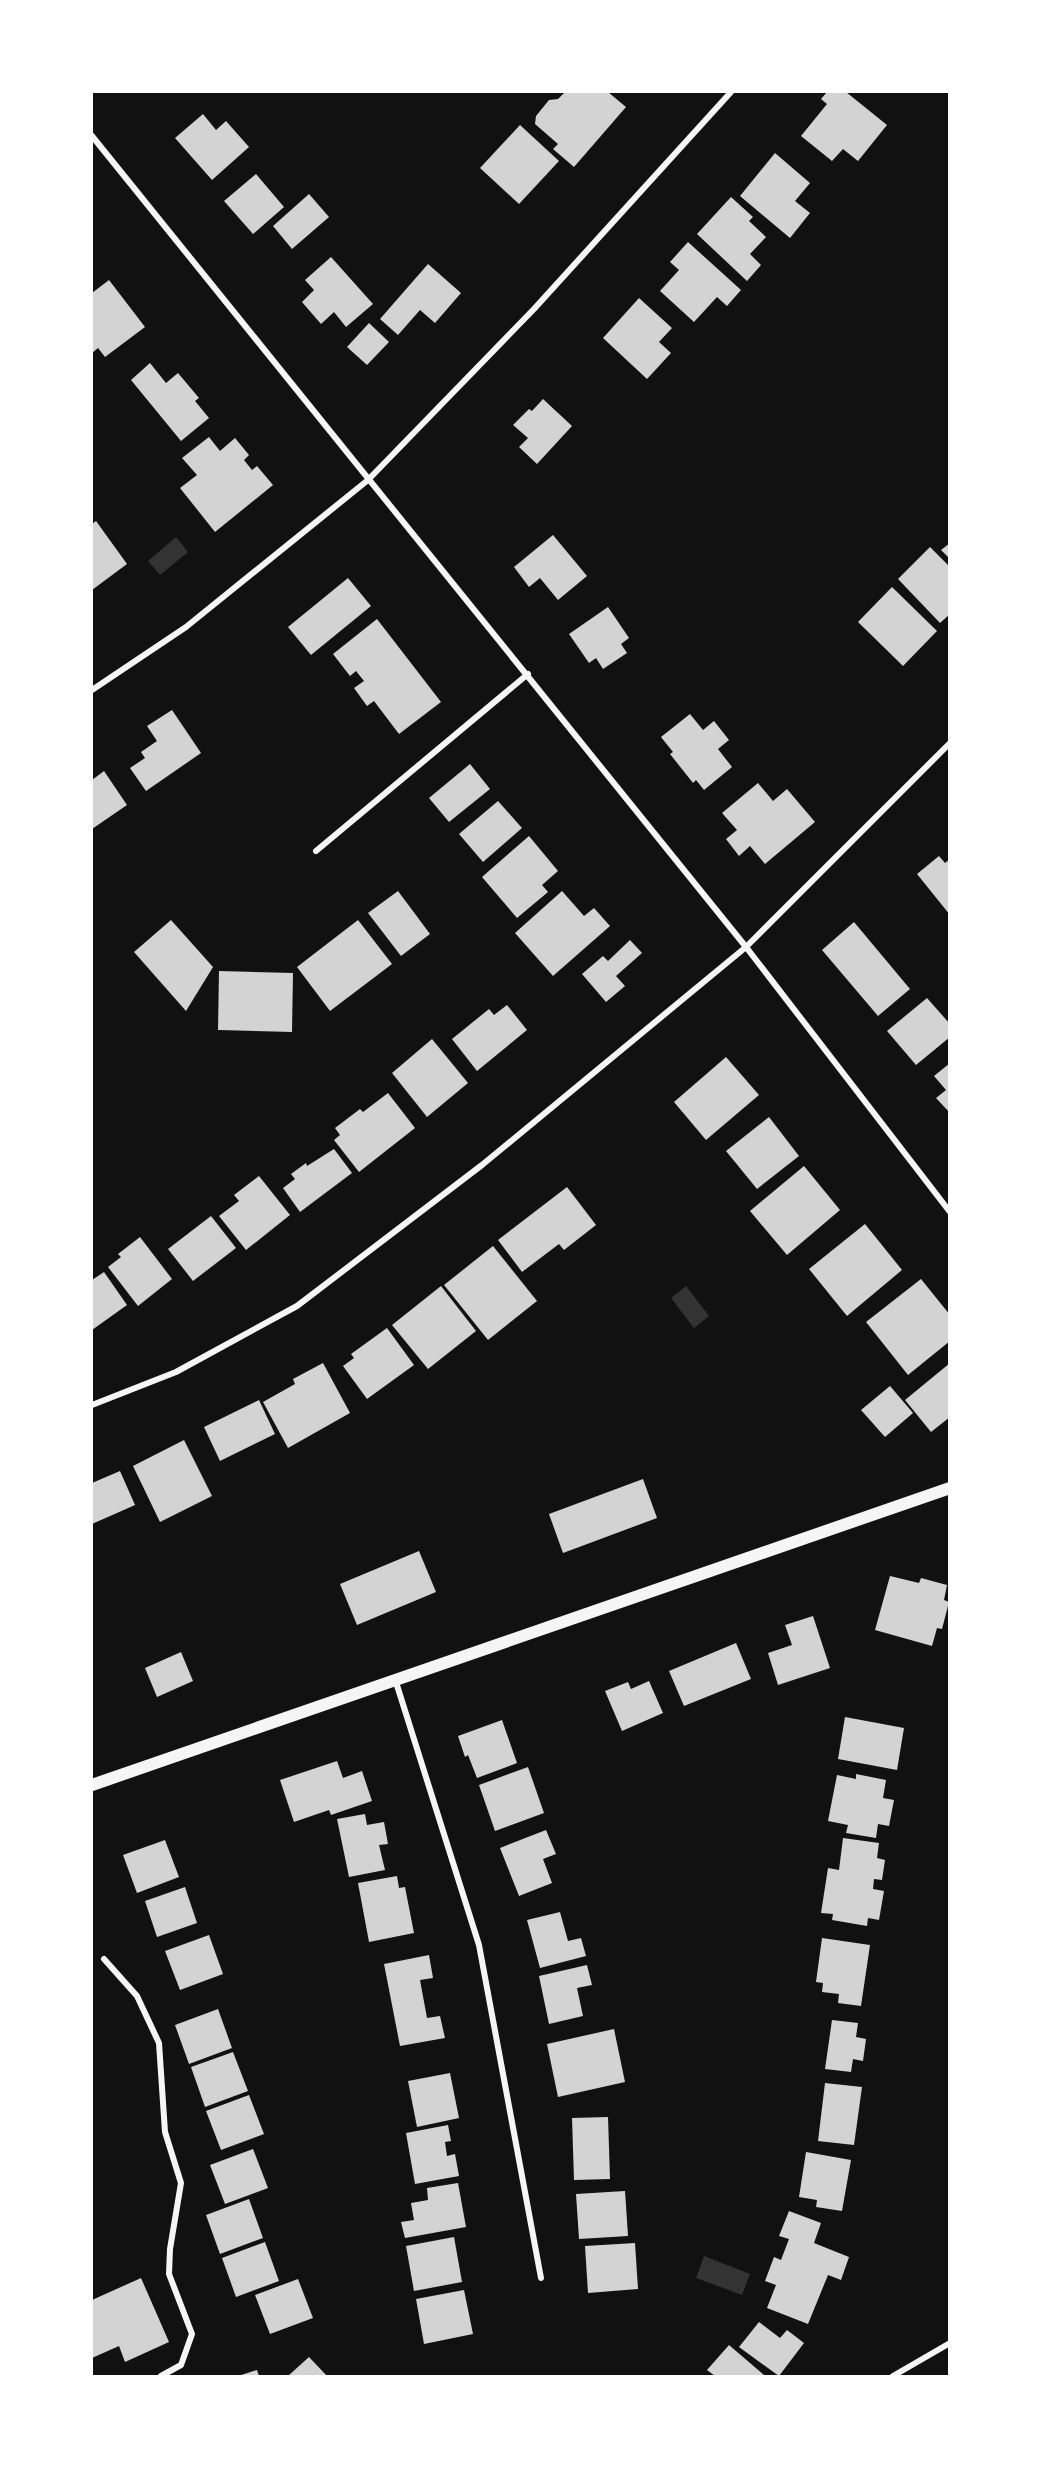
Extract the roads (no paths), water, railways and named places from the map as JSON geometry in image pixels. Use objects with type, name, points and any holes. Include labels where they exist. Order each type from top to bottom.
[{"type":"main road","points":[[92,1785],[395,1678],[950,1488]]},
{"type":"street","points":[[92,690],[186,627],[368,480],[534,309],[731,92]]},
{"type":"street","points":[[92,136],[746,946],[950,1212]]},
{"type":"street","points":[[316,851],[528,674]]},
{"type":"street","points":[[92,1405],[176,1372],[297,1306],[482,1165],[746,946],[950,743]]},
{"type":"street","points":[[395,1678],[479,1945],[541,2278]]},
{"type":"street","points":[[104,1959],[137,1996],[159,2043],[165,2132],[181,2183],[170,2249],[169,2274],[192,2334],[181,2365],[161,2376]]},
{"type":"street","points":[[893,2376],[950,2343]]}]
